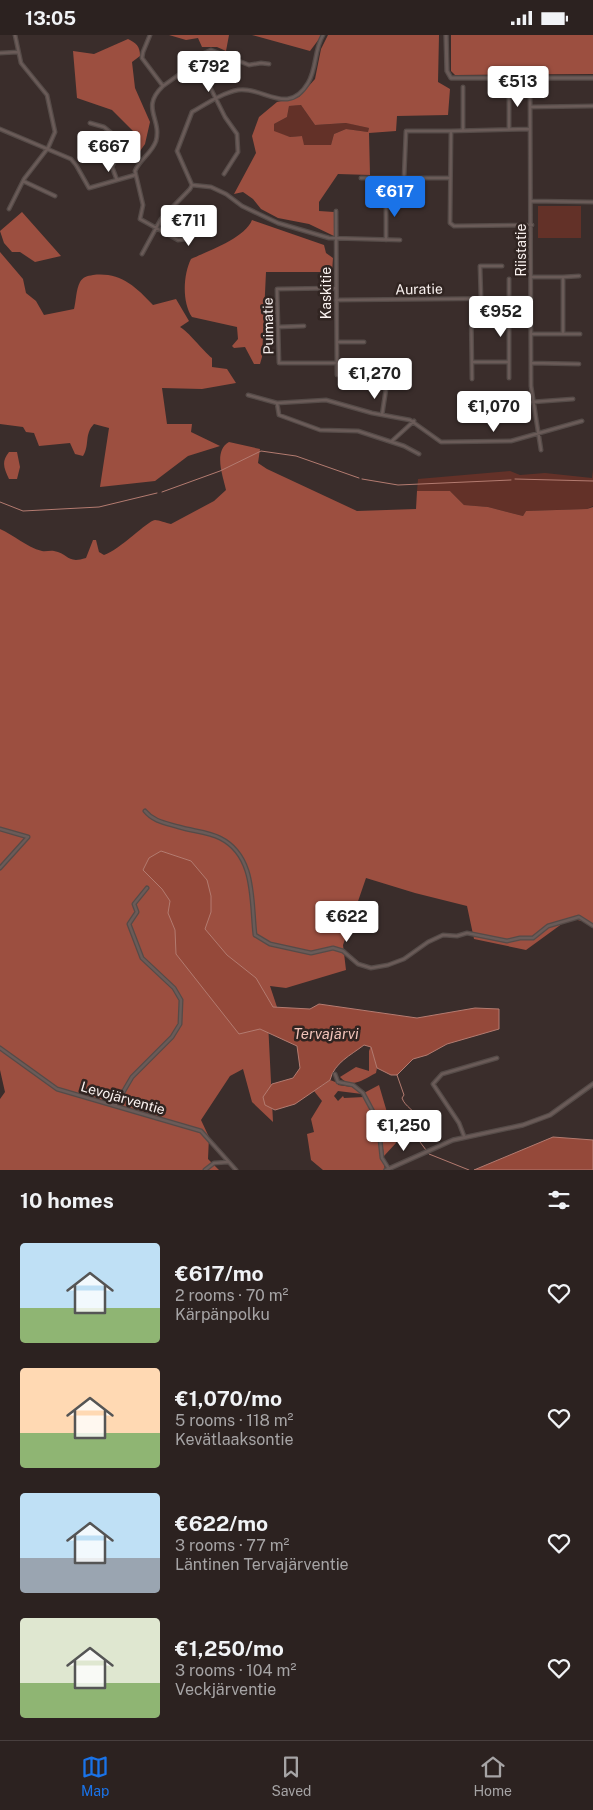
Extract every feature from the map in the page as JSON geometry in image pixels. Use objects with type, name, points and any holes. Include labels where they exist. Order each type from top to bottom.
[{"type":"street","points":[[9,209],[23,181],[48,148],[55,132],[49,103],[41,86],[21,63],[15,35]]},
{"type":"street","points":[[150,35],[142,58],[163,86]]},
{"type":"street","points":[[192,185],[178,155],[178,146],[192,112],[216,99],[242,90],[275,99],[290,98],[299,93],[311,77],[316,51],[324,35]]},
{"type":"street","points":[[446,35],[447,71],[449,77],[593,78]]},
{"type":"street","points":[[191,72],[198,55],[211,50],[249,65],[269,64]]},
{"type":"street","points":[[0,53],[18,51]]},
{"type":"street","points":[[212,212],[186,239],[178,240],[140,219],[143,205],[135,175],[137,166],[156,142],[151,105],[155,95],[178,73],[191,72],[206,79],[224,117],[237,134],[238,152],[224,174]]},
{"type":"street","name":"Riistatie","points":[[530,79],[532,403],[541,451]]},
{"type":"street","points":[[463,130],[464,87]]},
{"type":"street","points":[[509,88],[509,129]]},
{"type":"street","points":[[530,107],[593,106]]},
{"type":"street","points":[[90,123],[104,127],[120,141],[119,151],[112,167],[117,179]]},
{"type":"street","points":[[0,129],[70,159],[76,165],[89,188],[135,175]]},
{"type":"street","points":[[404,178],[406,131],[530,129]]},
{"type":"street","points":[[451,131],[452,225],[532,225]]},
{"type":"street","points":[[361,178],[450,178]]},
{"type":"street","points":[[23,181],[55,196]]},
{"type":"street","points":[[142,254],[166,212],[192,185]]},
{"type":"street","points":[[192,185],[219,190],[242,206],[278,223],[336,240],[400,240]]},
{"type":"street","points":[[386,195],[386,240]]},
{"type":"street","points":[[531,201],[593,202]]},
{"type":"street","name":"Kaskitie","points":[[336,211],[337,375]]},
{"type":"street","points":[[481,299],[480,266],[502,265]]},
{"type":"street","points":[[531,277],[579,276]]},
{"type":"street","points":[[563,277],[563,334]]},
{"type":"street","points":[[509,279],[509,378]]},
{"type":"street","name":"Puimatie","points":[[336,288],[277,289],[279,363],[337,363]]},
{"type":"street","name":"Auratie","points":[[336,300],[531,298]]},
{"type":"street","points":[[471,299],[472,379]]},
{"type":"street","points":[[278,327],[304,326]]},
{"type":"street","points":[[531,334],[580,334]]},
{"type":"street","points":[[337,342],[364,341]]},
{"type":"street","points":[[472,361],[509,362]]},
{"type":"street","points":[[531,363],[579,364]]},
{"type":"street","points":[[382,415],[386,389]]},
{"type":"street","points":[[248,395],[277,403],[326,400],[382,415],[414,421],[441,442],[511,441],[582,421]]},
{"type":"street","points":[[463,409],[481,406],[505,410],[532,403],[574,399]]},
{"type":"street","points":[[277,403],[280,415],[313,428],[353,430],[392,441],[418,454]]},
{"type":"street","points":[[392,441],[414,421]]},
{"type":"street","points":[[145,811],[151,818],[165,824],[220,838],[240,854],[250,879],[255,935],[270,944],[311,953],[333,948],[343,951],[358,964],[371,967],[388,965],[404,959],[428,942],[443,935],[457,936],[468,933],[507,941],[520,938],[532,939],[548,926],[579,917],[593,926]]},
{"type":"street","points":[[0,829],[28,837],[0,868]]},
{"type":"street","points":[[115,1107],[132,1077],[172,1037],[180,1024],[181,1000],[174,988],[156,973],[152,966],[142,959],[129,924],[137,912],[134,905],[147,888]]},
{"type":"street","name":"Levojärventie","points":[[0,1048],[57,1089],[201,1131],[236,1170]]},
{"type":"street","points":[[464,1136],[459,1123],[433,1084],[442,1073],[497,1058]]},
{"type":"street","points":[[335,1074],[338,1082],[353,1085],[363,1093],[378,1121],[382,1158],[388,1169],[464,1136],[498,1131],[550,1115],[593,1084]]},
{"type":"street","points":[[205,1170],[214,1163],[228,1162]]},
{"type":"shaded area","points":[[169,35],[229,35],[226,51],[217,47],[202,47],[198,38],[186,40]]},
{"type":"shaded area","points":[[252,35],[322,35],[310,51]]},
{"type":"shaded area","points":[[328,35],[439,35],[438,82],[450,89],[448,115],[397,116],[396,131],[369,133],[370,175],[338,174],[319,202],[319,211],[334,212],[334,236],[309,224],[278,218],[261,209],[253,199],[243,192],[234,194],[256,153],[252,136],[259,117],[277,102],[299,97],[315,79],[321,49]],"holes":[[[301,105],[315,125],[346,123],[369,128],[368,132],[346,129],[334,134],[331,145],[304,145],[302,136],[290,137],[274,131],[274,124],[287,117],[289,106]]]},
{"type":"shaded area","points":[[451,35],[593,35],[593,74],[455,75],[451,71]]},
{"type":"shaded area","points":[[128,39],[135,43],[139,50],[140,56],[132,62],[135,88],[150,122],[145,144],[133,161],[122,160],[127,143],[134,132],[112,110],[77,98],[73,51],[94,54]]},
{"type":"shaded area","points":[[301,105],[315,125],[347,123],[369,128],[368,132],[346,129],[334,134],[331,145],[303,145],[302,136],[290,137],[274,132],[274,124],[287,117],[289,106]]},
{"type":"shaded area","points":[[538,206],[581,206],[581,238],[538,238]]},
{"type":"shaded area","points":[[22,212],[61,256],[35,262],[20,252],[12,252],[4,243],[0,231]]},
{"type":"shaded area","points":[[252,220],[324,245],[326,253],[333,258],[332,272],[266,272],[262,357],[260,364],[254,364],[245,347],[234,348],[232,346],[238,339],[237,327],[192,317],[186,304],[185,296],[186,273],[191,259],[216,248],[242,233]]},
{"type":"shaded area","points":[[0,252],[23,279],[26,293],[36,301],[44,315],[74,309],[80,282],[85,277],[93,275],[119,278],[133,286],[153,305],[176,299],[189,321],[180,327],[212,358],[212,367],[227,369],[236,383],[202,389],[162,388],[167,424],[192,424],[191,432],[220,446],[188,456],[155,481],[100,487],[109,428],[94,424],[89,432],[83,456],[75,454],[70,443],[39,446],[34,433],[26,432],[23,427],[0,424]]},
{"type":"shaded area","points":[[229,442],[260,449],[258,463],[267,469],[357,511],[416,509],[417,491],[450,491],[464,505],[488,507],[523,516],[526,511],[587,509],[593,507],[593,924],[570,918],[526,950],[474,939],[467,906],[366,878],[343,945],[346,970],[286,988],[270,986],[277,1007],[268,1022],[273,1122],[252,1102],[243,1069],[230,1076],[201,1120],[209,1137],[208,1159],[219,1170],[0,1170],[0,1099],[5,1092],[0,1070],[0,529],[36,549],[59,552],[75,560],[86,558],[93,540],[96,540],[99,552],[104,555],[118,548],[155,520],[171,524],[214,501],[226,490],[221,471],[220,457],[224,446]]},
{"type":"shaded area","points":[[9,452],[17,452],[20,467],[17,479],[9,479],[5,468],[4,462]]},
{"type":"shaded area","points":[[593,470],[593,506],[587,509],[526,511],[523,516],[488,507],[464,505],[450,491],[417,491],[418,479],[510,471],[520,475],[545,473],[592,478]]},
{"type":"shaded area","points":[[371,1046],[377,1068],[376,1073],[358,1082],[349,1083],[344,1081],[340,1077],[356,1067],[369,1071],[369,1051]]},
{"type":"shaded area","points":[[330,1080],[338,1083],[338,1085],[352,1087],[362,1094],[338,1091],[334,1096],[338,1101],[343,1096],[344,1098],[364,1097],[377,1121],[385,1170],[323,1170],[311,1160],[307,1134],[314,1132],[311,1119],[322,1101],[314,1091]]},
{"type":"shaded area","points":[[379,1085],[396,1143],[384,1156],[379,1120],[364,1093]]},
{"type":"water","name":"Tervajärvi","points":[[161,851],[191,861],[207,880],[211,896],[211,912],[205,929],[227,955],[256,978],[273,1007],[310,1009],[319,1004],[417,1018],[475,1008],[499,1009],[499,1029],[447,1044],[427,1055],[413,1059],[397,1075],[391,1075],[377,1068],[371,1047],[364,1045],[339,1064],[330,1080],[295,1104],[275,1110],[265,1105],[263,1097],[272,1084],[293,1078],[300,1068],[297,1046],[260,1029],[239,1034],[176,954],[175,930],[168,913],[170,901],[162,889],[143,870],[149,858]]},
{"type":"water","points":[[553,1137],[593,1140],[593,1170],[474,1170]]},
{"type":"waterway","points":[[162,492],[220,471],[261,451],[296,456],[359,478]]},
{"type":"waterway","points":[[362,479],[398,485],[511,480]]},
{"type":"waterway","points":[[515,479],[593,481]]},
{"type":"waterway","points":[[0,502],[23,511],[99,507],[157,493]]},
{"type":"waterway","points":[[397,1075],[404,1095],[403,1101],[415,1113],[418,1119],[411,1130],[429,1154],[469,1170]]}]
